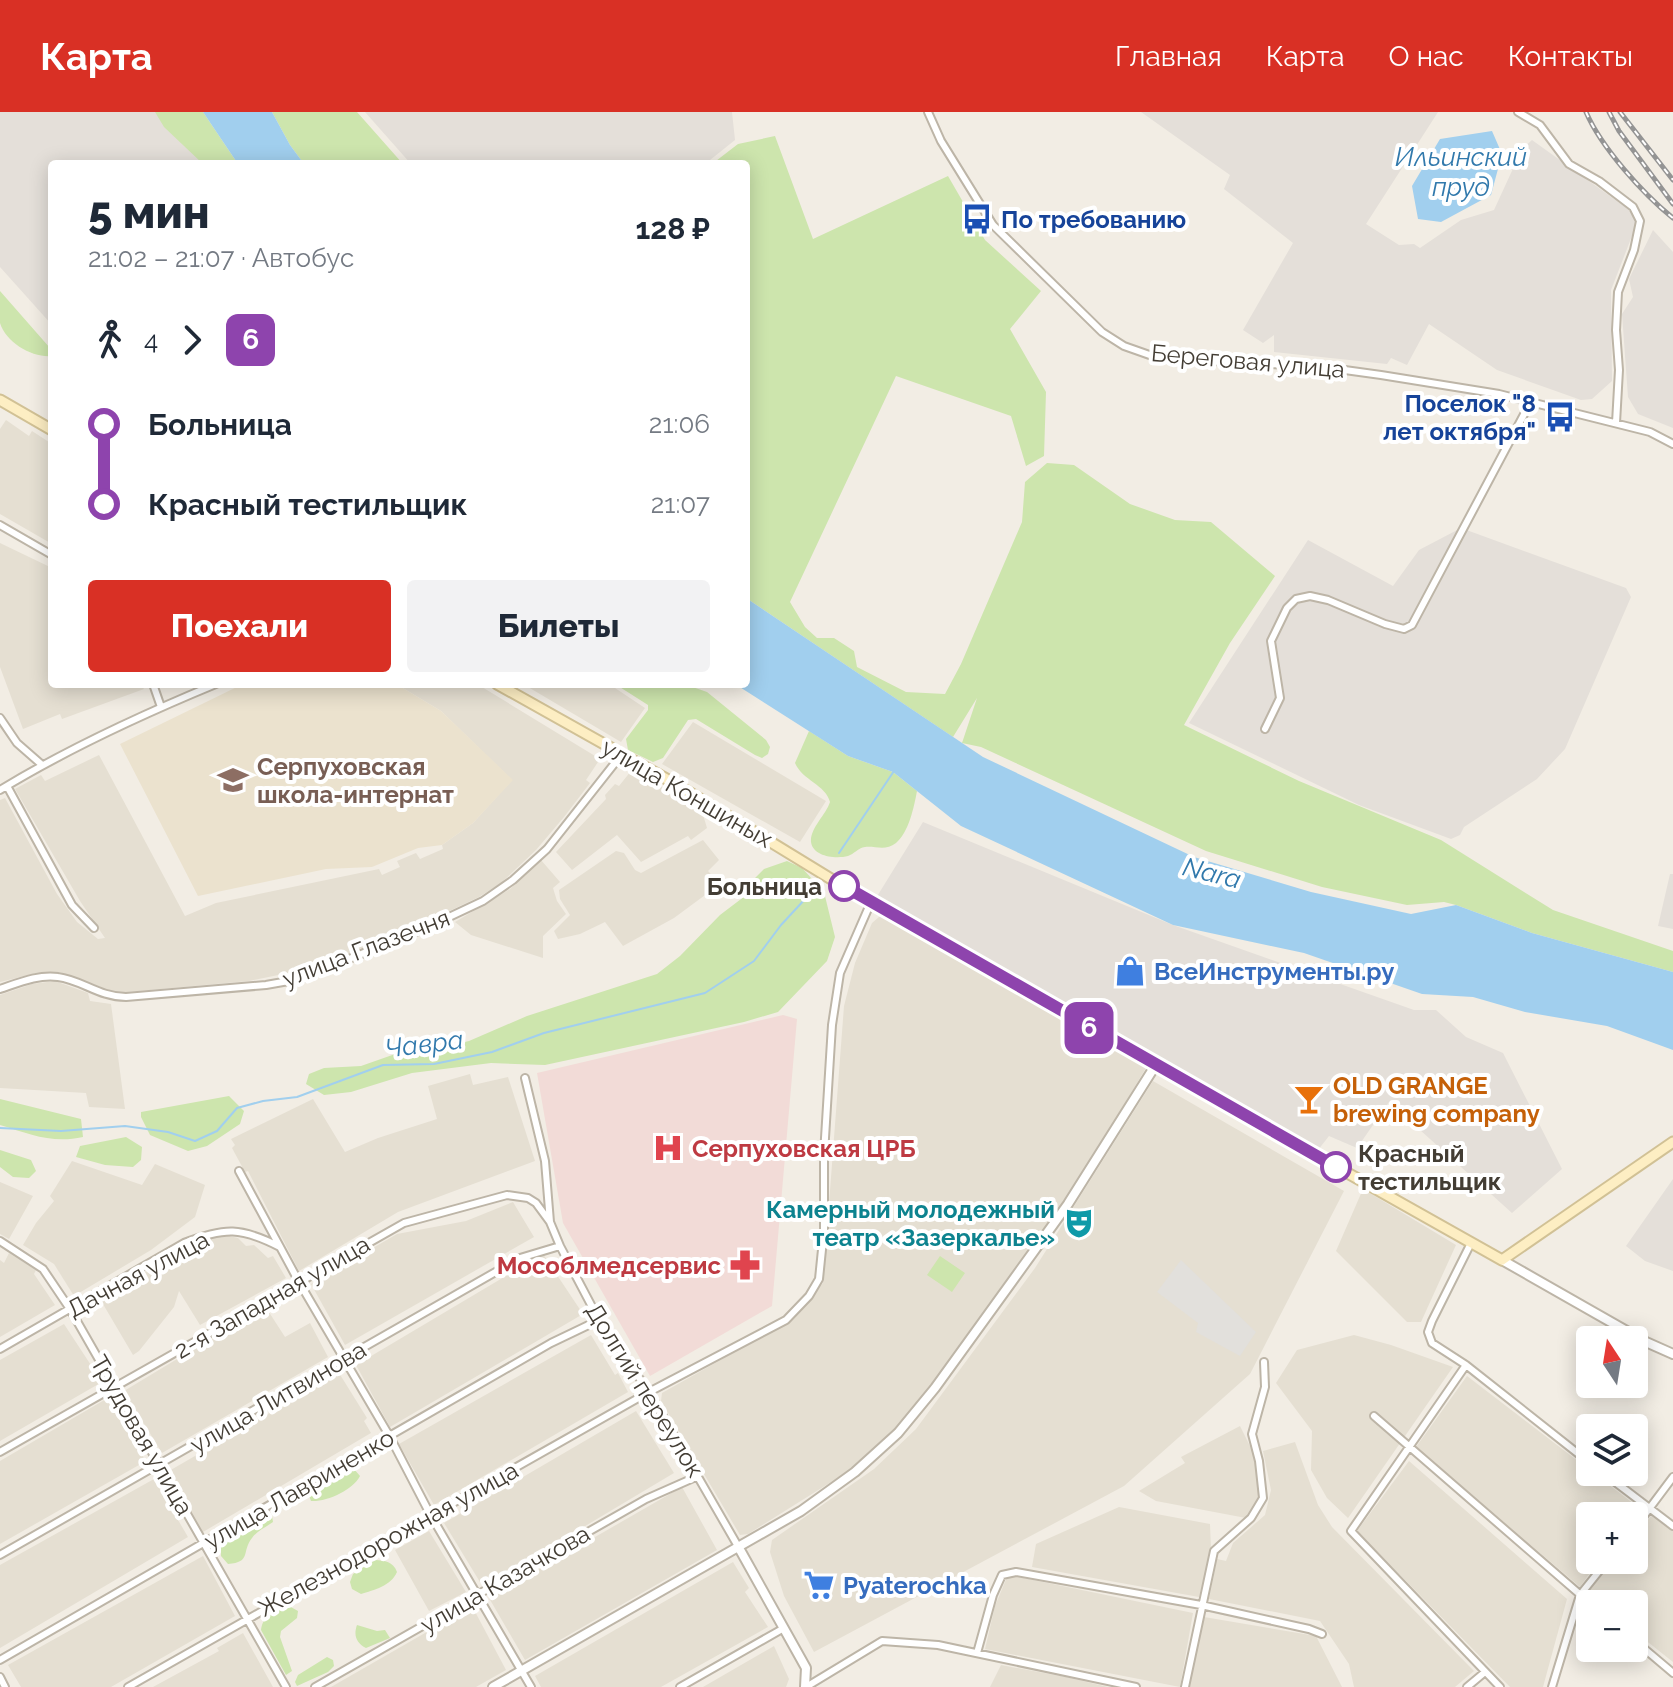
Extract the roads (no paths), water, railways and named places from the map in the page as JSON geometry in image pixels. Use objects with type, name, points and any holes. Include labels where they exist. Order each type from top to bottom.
[{"type":"main road","points":[[0,400],[48,428]]},
{"type":"main road","name":"улица Коншиных","points":[[504,688],[1155,1066],[1502,1260]]},
{"type":"main road","points":[[1502,1260],[1673,1142]]},
{"type":"street","name":"Береговая улица","points":[[928,112],[941,141],[993,225],[1102,332],[1124,346],[1158,358],[1323,367],[1499,394],[1650,432],[1673,444]]},
{"type":"street","points":[[1518,112],[1540,125],[1569,164],[1599,181],[1633,207],[1640,221],[1634,250],[1618,292],[1616,423]]},
{"type":"street","points":[[1265,729],[1280,698],[1271,641],[1287,608],[1296,599],[1310,596],[1328,600],[1385,624],[1404,629],[1412,625],[1530,403]]},
{"type":"street","points":[[0,525],[48,553]]},
{"type":"street","points":[[154,688],[161,707]]},
{"type":"street","points":[[0,790],[41,764],[206,688]]},
{"type":"street","points":[[0,718],[17,743],[41,764]]},
{"type":"street","name":"улица Глазечня","points":[[0,989],[41,977],[59,977],[109,997],[126,997],[300,979],[483,901],[513,880],[547,849],[622,754]]},
{"type":"street","points":[[7,786],[72,905],[94,928]]},
{"type":"street","name":"Железнодорожная улица","points":[[128,1687],[430,1514],[786,1320],[809,1296],[819,1279],[824,1230],[824,1154],[832,1025],[840,973],[871,902]]},
{"type":"street","points":[[493,1687],[801,1511],[855,1472],[898,1433],[935,1388],[1068,1204],[1155,1066]]},
{"type":"street","name":"Долгий переулок","points":[[525,1078],[545,1161],[550,1222],[560,1246],[599,1320],[649,1392],[784,1628],[806,1668],[806,1687]]},
{"type":"street","points":[[239,1171],[299,1282],[390,1437],[430,1514],[531,1687]]},
{"type":"street","name":"2-я Западная улица","points":[[0,1452],[404,1223],[507,1195],[528,1198],[536,1203],[550,1222]]},
{"type":"street","name":"Дачная улица","points":[[0,1349],[184,1243],[211,1232],[229,1230],[255,1234],[280,1247]]},
{"type":"street","name":"Трудовая улица","points":[[0,1241],[43,1269],[70,1309],[286,1687]]},
{"type":"street","points":[[1471,1243],[1428,1332],[1432,1343],[1466,1365],[1576,1452]]},
{"type":"street","name":"улица Литвинова","points":[[0,1555],[520,1258],[560,1246]]},
{"type":"street","points":[[1502,1260],[1646,1342],[1673,1354]]},
{"type":"street","name":"улица Лавриненко","points":[[0,1660],[551,1343],[599,1320]]},
{"type":"street","points":[[1185,1687],[1214,1551],[1251,1518],[1263,1498],[1252,1434],[1265,1387],[1264,1362]]},
{"type":"street","points":[[1466,1365],[1351,1531],[1500,1687]]},
{"type":"street","points":[[1374,1416],[1576,1592]]},
{"type":"street","name":"улица Казачкова","points":[[315,1687],[646,1499],[698,1476]]},
{"type":"street","points":[[1648,1512],[1673,1477]]},
{"type":"street","points":[[1620,1486],[1673,1526]]},
{"type":"street","points":[[977,1653],[993,1595],[1002,1575],[1016,1572],[1201,1605],[1322,1634]]},
{"type":"street","points":[[1584,1590],[1597,1574]]},
{"type":"street","points":[[1552,1687],[1576,1608]]},
{"type":"street","points":[[680,1687],[784,1628]]},
{"type":"street","points":[[806,1687],[882,1641],[938,1645],[1136,1687]]},
{"type":"street","points":[[1648,1652],[1673,1673]]},
{"type":"street","points":[[1467,1687],[1485,1672]]},
{"type":"street","points":[[0,1677],[5,1687]]},
{"type":"water","points":[[203,112],[272,112],[301,160],[235,160]]},
{"type":"water","name":"Ильинский пруд","points":[[1492,131],[1502,154],[1491,195],[1441,222],[1418,219],[1412,186],[1440,139]]},
{"type":"water","name":"Nara","points":[[750,601],[983,757],[1194,857],[1311,892],[1411,914],[1456,905],[1532,933],[1673,972],[1673,1050],[1607,1026],[1525,1012],[1473,997],[1422,994],[1304,953],[1173,925],[961,826],[893,772],[848,756],[741,688],[750,688]]},
{"type":"waterway","name":"Чавра","points":[[839,853],[894,771]]},
{"type":"waterway","name":"Чавра","points":[[0,1128],[61,1131],[125,1126],[168,1132],[195,1141],[217,1131],[237,1108],[297,1097],[383,1065],[434,1064],[492,1052],[544,1033],[705,993],[754,961],[781,925],[819,884]]},
{"type":"railway","points":[[1586,112],[1624,169],[1673,218]]},
{"type":"railway","points":[[1609,112],[1619,131],[1673,204]]},
{"type":"railway","points":[[1620,112],[1673,180]]},
{"type":"place","name":"По требованию","points":[[977,219]]},
{"type":"place","name":"Поселок \"8 лет октября\"","points":[[1560,417]]},
{"type":"place","name":"Серпуховская школа-интернат","points":[[233,780]]},
{"type":"place","name":"Больница","points":[[844,886]]},
{"type":"place","name":"ВсеИнструменты.ру","points":[[1130,971]]},
{"type":"place","name":"OLD GRANGE brewing company","points":[[1309,1099]]},
{"type":"place","name":"Серпуховская ЦРБ","points":[[668,1148]]},
{"type":"place","name":"Красный тестильщик","points":[[1336,1167]]},
{"type":"place","name":"Камерный молодежный театр «Зазеркалье»","points":[[1079,1223]]},
{"type":"place","name":"Мособлмедсервис","points":[[745,1265]]},
{"type":"place","name":"Pyaterochka","points":[[819,1585]]}]
